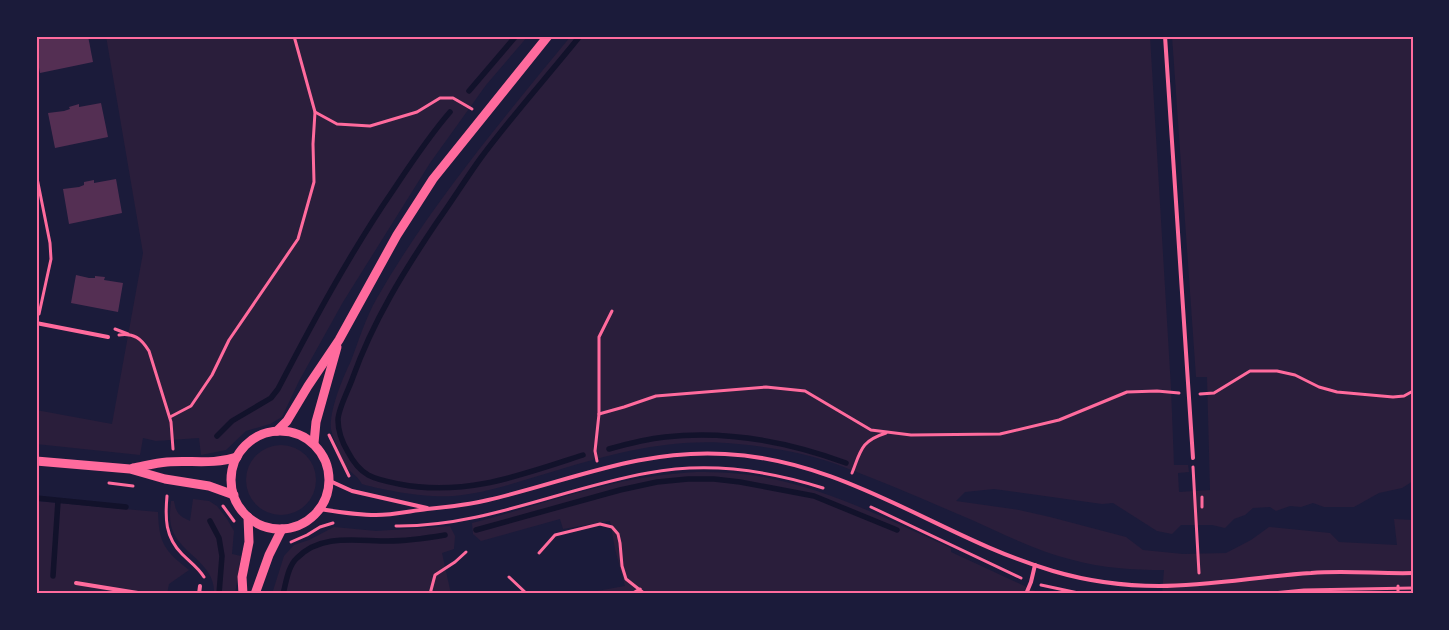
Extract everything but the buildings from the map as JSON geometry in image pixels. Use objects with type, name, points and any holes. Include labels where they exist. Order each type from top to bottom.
[{"type":"street","points":[[277,430],[287,421],[339,340],[397,235],[433,179],[548,36]]},
{"type":"street","points":[[314,443],[316,422],[339,340]]},
{"type":"street","points":[[277,430],[301,435],[314,443],[323,454],[329,470],[330,481],[328,495],[312,518],[296,527],[282,529],[260,525],[248,517],[237,504],[232,489],[231,473],[240,452],[252,440],[266,432],[277,430]]},
{"type":"street","points":[[130,469],[167,462],[224,461],[237,457]]},
{"type":"street","points":[[36,461],[130,469],[165,479],[209,486],[234,495]]},
{"type":"street","points":[[242,594],[242,576],[249,542],[248,517]]},
{"type":"street","points":[[255,594],[269,555],[282,529]]},
{"type":"lane","points":[[1165,36],[1193,458]]},
{"type":"lane","points":[[36,323],[108,337]]},
{"type":"lane","points":[[320,509],[349,514],[379,515],[455,507],[598,469],[648,458],[688,454],[724,454],[766,458],[805,467],[848,482],[1017,559],[1053,571],[1093,580],[1159,586],[1315,572],[1413,572]]},
{"type":"lane","points":[[330,481],[352,491],[430,509]]},
{"type":"lane","points":[[1026,594],[1035,565]]},
{"type":"lane","points":[[76,583],[144,594]]},
{"type":"lane","points":[[199,594],[200,586]]},
{"type":"path","points":[[170,417],[191,406],[212,375],[229,340],[298,239],[314,182],[315,112],[294,36]]},
{"type":"path","points":[[315,112],[337,124],[370,126],[416,112],[440,98],[453,98],[484,116]]},
{"type":"path","points":[[36,173],[50,243],[50,259],[39,315]]},
{"type":"path","points":[[598,469],[595,451],[599,414],[599,337],[612,310]]},
{"type":"path","points":[[108,337],[128,334],[138,338],[145,344],[154,363],[170,417],[173,452]]},
{"type":"path","points":[[599,414],[656,396],[766,387],[805,391],[871,430],[912,435],[1000,434],[1059,420],[1127,392],[1157,390],[1188,395],[1214,393],[1250,371],[1286,373],[1337,392],[1393,397],[1404,396],[1413,392]]},
{"type":"path","points":[[328,427],[338,456],[353,483]]},
{"type":"path","points":[[848,482],[863,446],[872,437],[889,432]]},
{"type":"path","points":[[1193,458],[1199,575]]},
{"type":"path","points":[[394,526],[420,526],[493,514],[615,479],[650,472],[688,468],[761,472],[795,479],[832,491]]},
{"type":"path","points":[[102,482],[139,486]]},
{"type":"path","points":[[167,496],[166,520],[168,533],[178,550],[200,569],[206,580]]},
{"type":"path","points":[[1202,497],[1202,507]]},
{"type":"path","points":[[221,504],[236,526]]},
{"type":"path","points":[[870,506],[1031,582],[1083,594]]},
{"type":"path","points":[[269,555],[279,558],[289,542],[307,535],[320,527],[338,522]]},
{"type":"path","points":[[539,553],[555,535],[600,524],[612,528],[618,534],[622,566],[626,579],[644,594]]},
{"type":"path","points":[[430,594],[435,575],[466,552]]},
{"type":"path","points":[[509,577],[527,594]]},
{"type":"path","points":[[1262,594],[1304,590],[1413,588]]},
{"type":"path","points":[[631,594],[640,589]]},
{"type":"shaded area","points":[[106,36],[528,36],[486,85],[430,163],[343,302],[299,381],[282,417],[270,424],[246,431],[226,450],[201,455],[199,438],[156,441],[143,438],[140,455],[36,444],[36,410],[112,424],[143,253]]},
{"type":"shaded area","points":[[571,36],[1150,36],[1174,465],[1188,465],[1189,472],[1178,473],[1179,492],[1210,490],[1207,377],[1196,377],[1172,36],[1413,36],[1413,481],[1402,488],[1379,493],[1354,507],[1324,507],[1313,503],[1301,507],[1290,506],[1276,511],[1270,507],[1253,508],[1245,515],[1234,519],[1225,528],[1212,525],[1181,525],[1172,534],[1157,531],[1113,503],[1102,504],[994,489],[965,492],[956,501],[1019,510],[1050,517],[1126,537],[1143,550],[1183,554],[1226,553],[1251,540],[1269,527],[1330,533],[1339,542],[1397,545],[1394,519],[1413,520],[1413,594],[1162,594],[1164,570],[1106,567],[1060,556],[1021,542],[904,491],[836,464],[800,454],[750,445],[715,442],[670,444],[602,457],[493,489],[453,496],[407,493],[362,484],[343,461],[331,429],[331,422],[337,394],[369,313],[420,229],[468,163]]},
{"type":"shaded area","points":[[281,445],[300,451],[310,461],[316,480],[310,499],[300,509],[281,515],[262,509],[252,499],[246,480],[252,461],[262,451]]},
{"type":"shaded area","points":[[696,472],[759,476],[839,499],[884,517],[951,548],[951,552],[1042,594],[580,594],[625,586],[610,521],[563,529],[560,519],[481,541],[473,534],[472,523],[577,493],[633,479]]},
{"type":"shaded area","points":[[193,499],[209,501],[217,506],[234,531],[232,554],[241,556],[235,594],[214,594],[210,574],[176,538],[172,529],[170,519],[171,501],[174,501],[179,514],[190,521]]},
{"type":"shaded area","points":[[36,501],[158,512],[160,532],[165,546],[189,570],[169,584],[167,594],[36,594]]},
{"type":"shaded area","points":[[450,526],[455,536],[454,549],[442,553],[451,594],[272,594],[284,556],[294,545],[309,540],[334,527],[376,531]]},
{"type":"shaded area","points":[[1045,591],[1065,594],[1042,594]]},
{"type":"waterway","points":[[469,91],[516,36]]},
{"type":"waterway","points":[[580,36],[480,159],[413,259],[390,297],[370,336],[338,415],[338,420],[342,441],[358,467],[369,476],[399,484],[447,488],[470,486],[538,470],[583,455]]},
{"type":"waterway","points":[[217,436],[232,421],[271,398],[278,389],[347,262],[421,149],[450,112]]},
{"type":"waterway","points":[[609,449],[658,438],[711,435],[780,444],[846,463]]},
{"type":"waterway","points":[[476,530],[620,490],[657,482],[688,479],[740,482],[814,496],[897,530]]},
{"type":"waterway","points":[[36,498],[126,507]]},
{"type":"waterway","points":[[53,576],[58,501]]},
{"type":"waterway","points":[[210,521],[219,538],[222,556],[219,594]]},
{"type":"waterway","points":[[283,594],[291,565],[307,550],[317,545],[340,540],[395,541],[445,535]]}]
